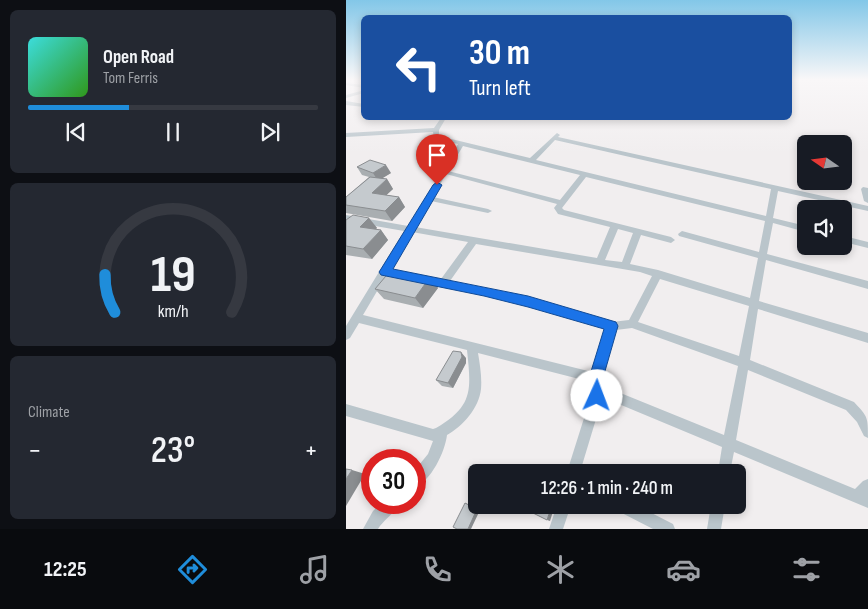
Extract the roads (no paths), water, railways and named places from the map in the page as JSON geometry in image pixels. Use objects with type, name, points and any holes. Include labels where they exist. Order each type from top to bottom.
[{"type":"street","points":[[346,104],[361,106]]},
{"type":"street","points":[[442,120],[436,130],[436,137],[797,227]]},
{"type":"street","points":[[346,135],[436,130]]},
{"type":"street","points":[[531,161],[556,137],[868,209]]},
{"type":"street","points":[[347,331],[389,273],[410,230],[460,144]]},
{"type":"street","points":[[445,172],[562,204]]},
{"type":"street","points":[[584,175],[558,208],[560,212],[671,240]]},
{"type":"street","points":[[725,464],[775,188]]},
{"type":"street","points":[[868,190],[864,189],[868,201]]},
{"type":"street","points":[[429,198],[488,211]]},
{"type":"street","points":[[346,218],[355,223],[474,240],[625,266],[658,274],[868,338]]},
{"type":"street","points":[[600,261],[615,226]]},
{"type":"street","points":[[625,266],[638,232]]},
{"type":"street","points":[[682,234],[868,284]]},
{"type":"street","points":[[444,283],[474,240]]},
{"type":"street","points":[[852,241],[868,245]]},
{"type":"street","points":[[632,324],[658,274]]},
{"type":"street","points":[[410,277],[528,301],[612,326],[632,324],[744,363],[850,406],[861,418],[868,432]]},
{"type":"street","points":[[358,318],[596,378]]},
{"type":"street","points":[[576,464],[597,396],[596,378],[612,326]]},
{"type":"street","points":[[346,410],[432,435],[441,433],[453,426],[473,398],[475,389],[472,347]]},
{"type":"street","points":[[618,398],[862,499],[868,486]]},
{"type":"street","points":[[426,468],[440,446],[441,433]]},
{"type":"street","points":[[370,529],[380,514]]},
{"type":"street","points":[[556,529],[561,514]]},
{"type":"street","points":[[639,514],[668,529]]},
{"type":"street","points":[[714,529],[716,514]]}]
